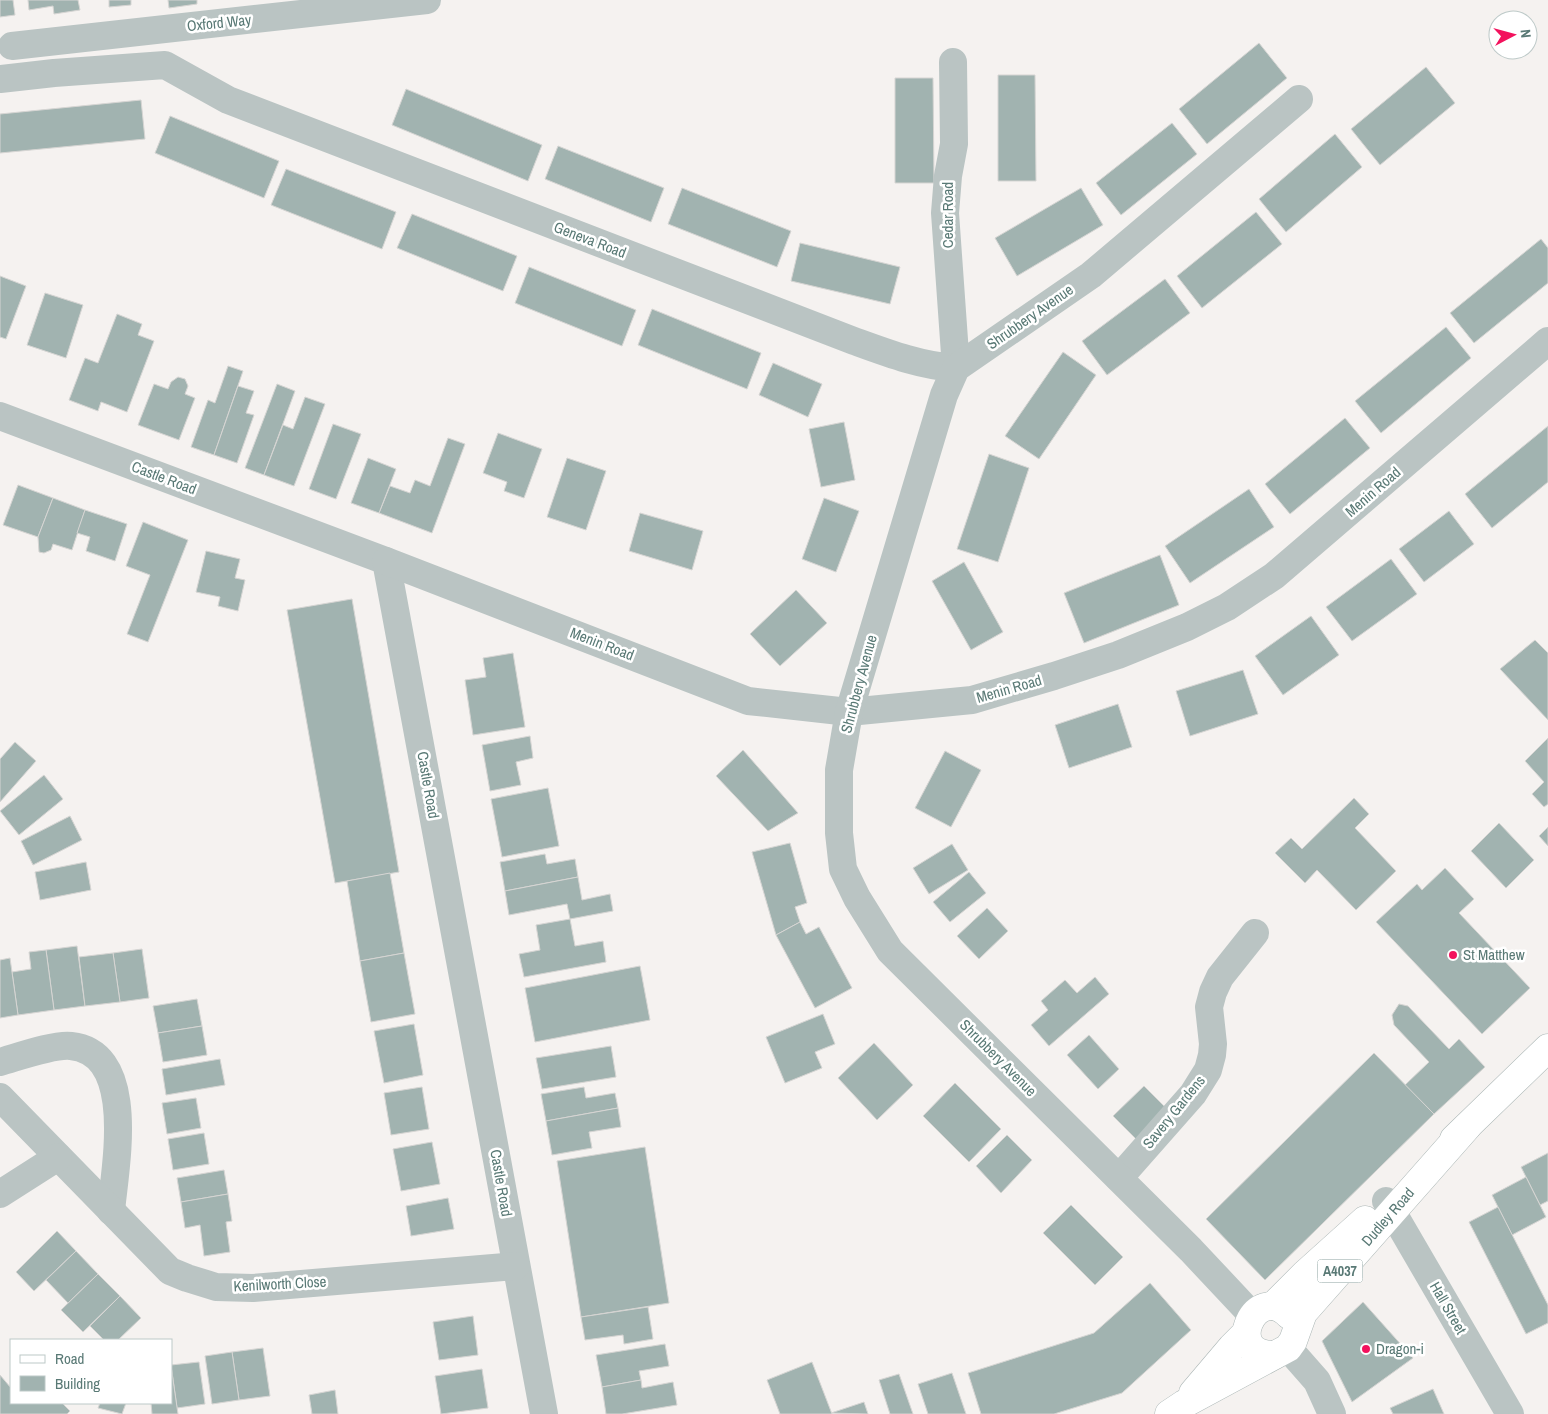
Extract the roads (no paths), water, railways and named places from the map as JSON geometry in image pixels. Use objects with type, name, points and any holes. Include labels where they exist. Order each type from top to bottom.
[{"type":"main road","name":"Dudley Road","points":[[1177,1409],[1286,1346],[1303,1313],[1389,1207],[1548,1048]]},
{"type":"main road","name":"Dudley Road","points":[[1177,1409],[1257,1318],[1305,1274],[1389,1207]]},
{"type":"main road","points":[[1285,1311],[1291,1317],[1294,1325],[1286,1346],[1266,1355],[1259,1353],[1248,1341],[1257,1318],[1285,1311]]},
{"type":"street","name":"Oxford Way","points":[[12,46],[427,0]]},
{"type":"street","name":"Cedar Road","points":[[952,62],[954,144],[948,176],[945,213],[956,368]]},
{"type":"street","name":"Geneva Road","points":[[0,79],[165,65],[228,100],[854,341],[886,353],[934,366],[956,368]]},
{"type":"street","name":"Shrubbery Avenue","points":[[1257,1318],[890,951],[857,898],[843,869],[839,833],[839,770],[849,712],[944,395],[956,368],[1091,275],[1298,99]]},
{"type":"street","name":"Menin Road","points":[[386,561],[748,700],[849,712],[972,700],[1054,676],[1118,654],[1187,627],[1227,607],[1274,576],[1548,341]]},
{"type":"street","name":"Castle Road","points":[[0,416],[386,561],[544,1414]]},
{"type":"street","name":"Savery Gardens","points":[[1119,1178],[1193,1094],[1208,1070],[1213,1044],[1209,1007],[1213,992],[1220,977],[1255,933]]},
{"type":"street","points":[[0,1062],[70,1045],[84,1048],[97,1056],[112,1082],[117,1103],[119,1128],[111,1211]]},
{"type":"street","name":"Kenilworth Close","points":[[0,1097],[170,1270],[187,1278],[216,1287],[253,1288],[516,1266]]},
{"type":"street","points":[[0,1194],[58,1157]]},
{"type":"street","name":"Hall Street","points":[[1389,1207],[1510,1414]]},
{"type":"street","points":[[1286,1346],[1317,1381],[1332,1414]]},
{"type":"place","name":"St Matthew","points":[[1453,955]]},
{"type":"place","name":"Dragon-i","points":[[1366,1349]]}]
